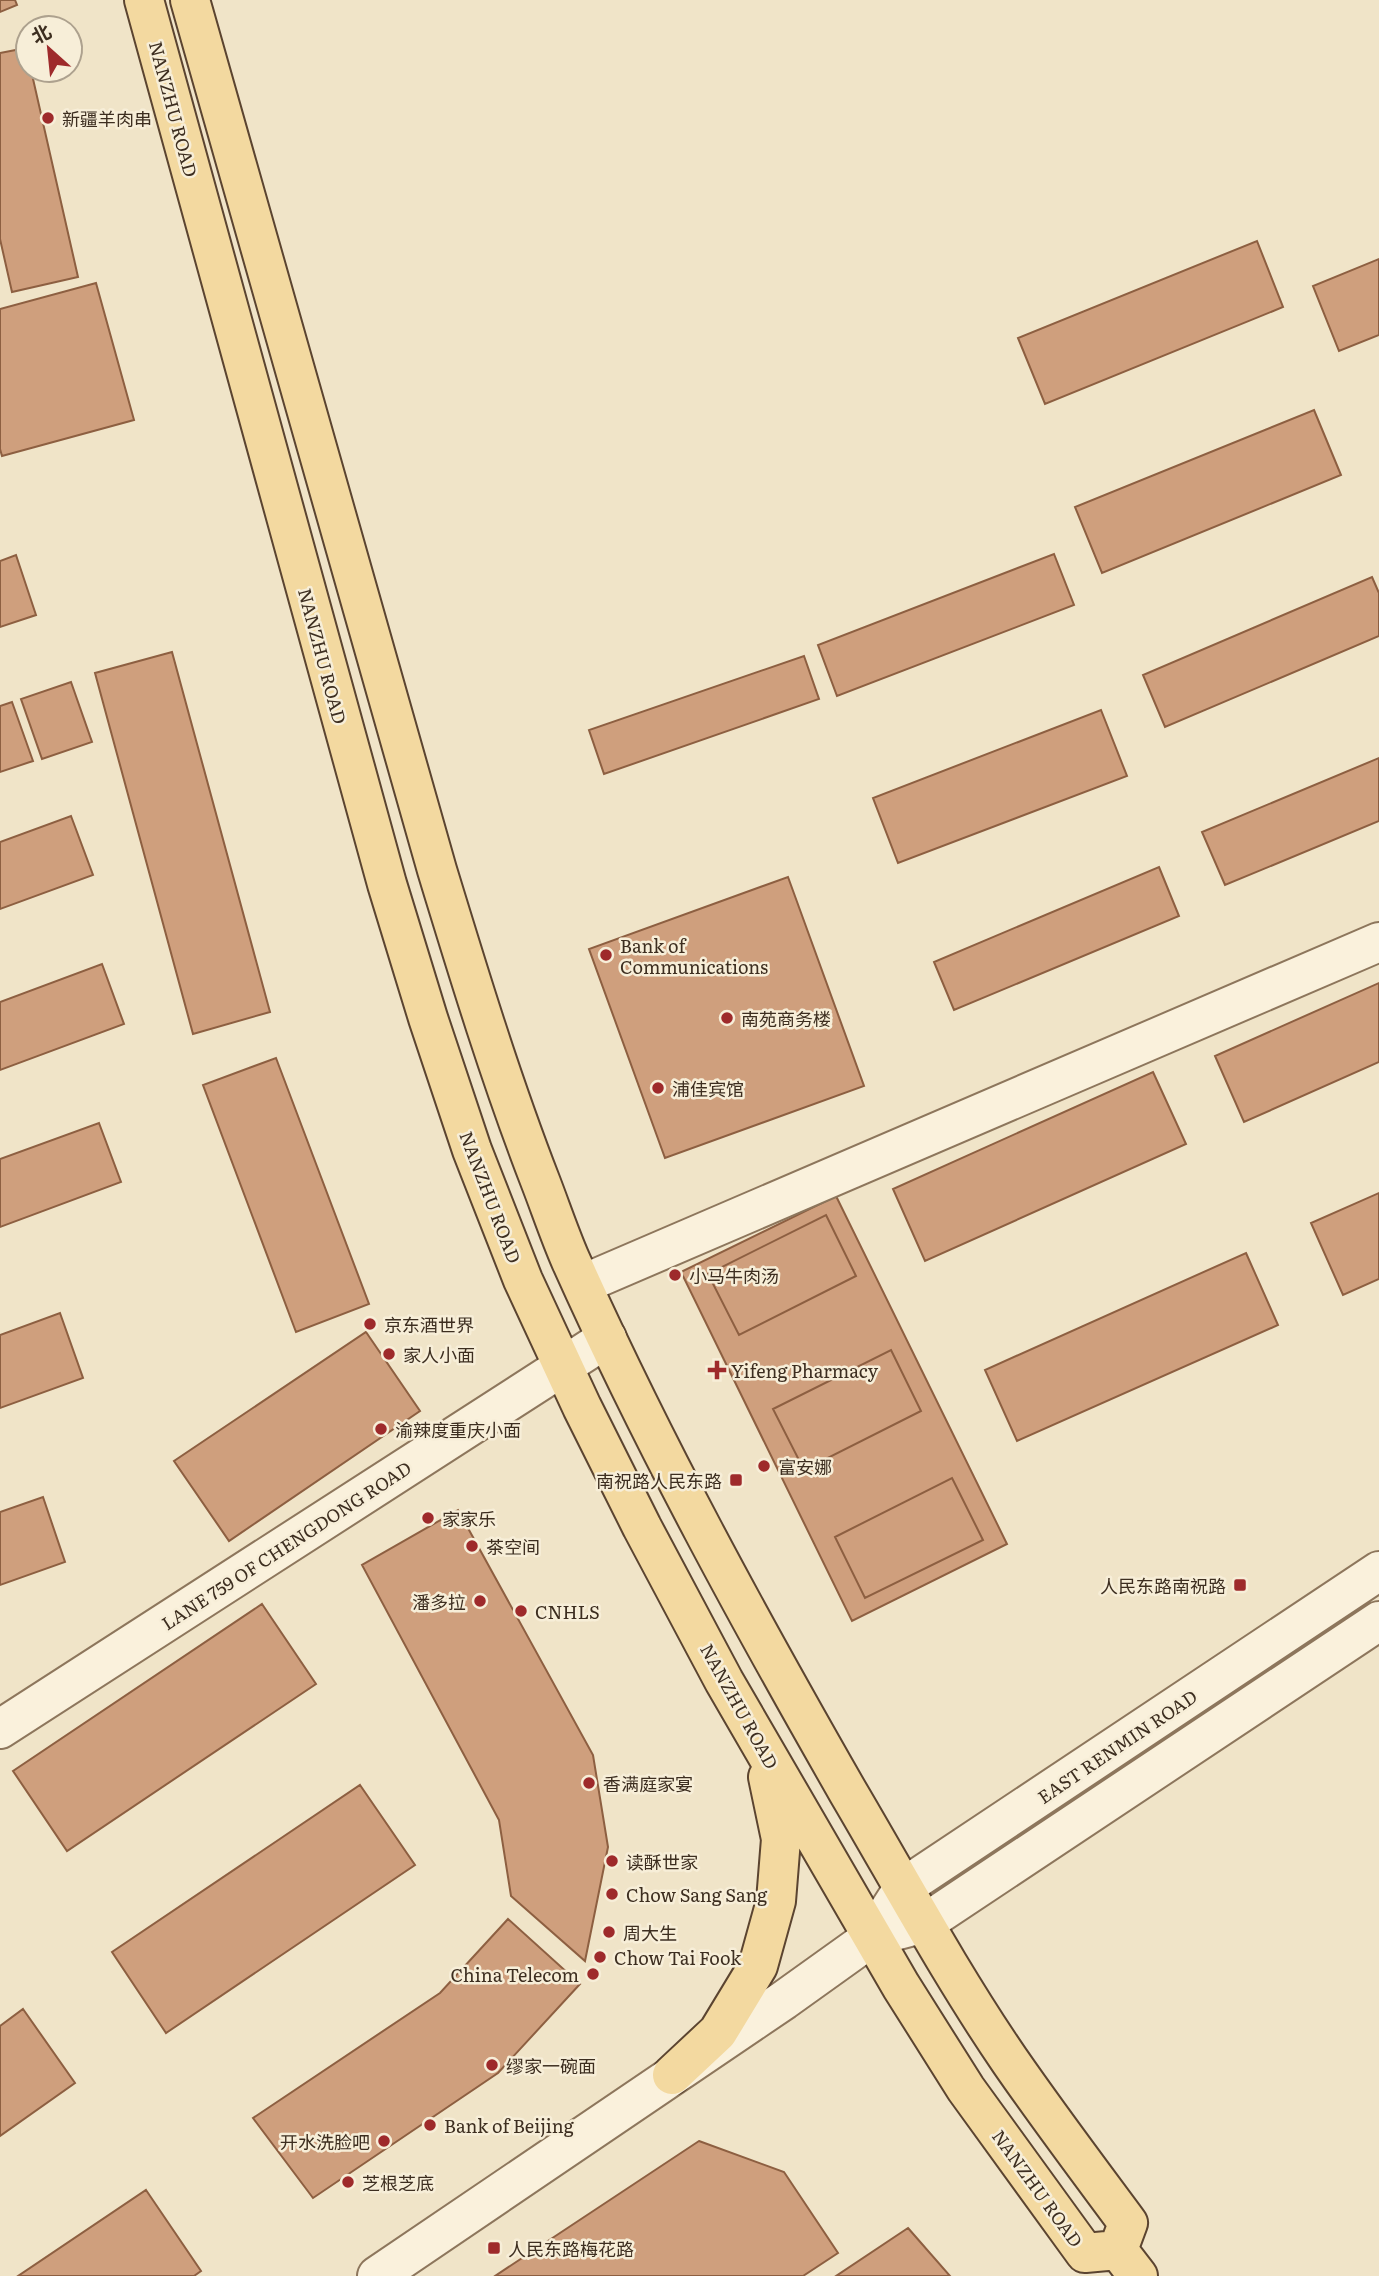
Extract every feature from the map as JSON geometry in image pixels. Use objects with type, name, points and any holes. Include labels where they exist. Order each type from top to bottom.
[{"type":"main road","name":"NANZHU ROAD","points":[[144,0],[349,750],[428,1018],[472,1150],[523,1280],[642,1527],[761,1744],[872,1937],[960,2079],[1085,2253],[1128,2263],[1128,2223],[1009,2060],[904,1888],[770,1656],[688,1503],[570,1259],[521,1132],[477,1002],[437,870],[190,0]]},
{"type":"main road","points":[[672,2075],[718,2032],[758,1966],[776,1901],[781,1839],[761,1744]]},
{"type":"street","points":[[583,1284],[1379,942]]},
{"type":"street","name":"LANE 759 OF CHENGDONG ROAD","points":[[0,1729],[607,1338]]},
{"type":"street","name":"EAST RENMIN ROAD","points":[[872,1937],[904,1888],[1379,1571]]},
{"type":"street","name":"EAST RENMIN ROAD","points":[[377,2276],[872,1937],[925,1923],[1379,1621]]},
{"type":"building","points":[[0,0],[15,0],[17,5],[0,12]]},
{"type":"building","points":[[14,50],[14,84],[34,84],[78,277],[12,292],[0,239],[0,53]]},
{"type":"building","points":[[1257,241],[1283,307],[1045,404],[1018,338]]},
{"type":"building","points":[[1379,259],[1379,335],[1339,351],[1313,286]]},
{"type":"building","points":[[96,283],[134,420],[2,456],[0,309]]},
{"type":"building","points":[[1314,410],[1341,475],[1102,573],[1075,507]]},
{"type":"building","points":[[1054,554],[1074,605],[837,696],[818,645]]},
{"type":"building","points":[[16,555],[36,615],[0,627],[0,561]]},
{"type":"building","points":[[1372,577],[1379,593],[1379,636],[1165,727],[1143,675]]},
{"type":"building","points":[[172,652],[270,1012],[193,1034],[95,673]]},
{"type":"building","points":[[804,656],[819,699],[604,774],[589,730]]},
{"type":"building","points":[[71,682],[92,742],[42,759],[21,699]]},
{"type":"building","points":[[12,702],[33,761],[0,772],[0,706]]},
{"type":"building","points":[[1101,710],[1127,776],[898,863],[873,798]]},
{"type":"building","points":[[1379,758],[1379,821],[1225,885],[1202,832]]},
{"type":"building","points":[[71,816],[93,875],[0,909],[0,842]]},
{"type":"building","points":[[1159,867],[1179,916],[954,1010],[934,962]]},
{"type":"building","name":"南苑商务楼","points":[[788,877],[864,1086],[665,1158],[589,949]]},
{"type":"building","points":[[102,964],[124,1024],[0,1070],[0,1002]]},
{"type":"building","points":[[1379,983],[1379,1062],[1244,1122],[1215,1056]]},
{"type":"building","points":[[276,1058],[369,1304],[296,1332],[203,1085]]},
{"type":"building","points":[[1153,1072],[1186,1144],[925,1261],[893,1189]]},
{"type":"building","points":[[99,1123],[121,1182],[0,1227],[0,1159]]},
{"type":"building","points":[[1379,1193],[1379,1279],[1343,1295],[1311,1223]]},
{"type":"building","points":[[836,1196],[1007,1544],[852,1621],[681,1272]]},
{"type":"building","points":[[826,1215],[856,1276],[739,1335],[708,1274]]},
{"type":"building","points":[[1246,1253],[1278,1325],[1017,1441],[985,1370]]},
{"type":"building","points":[[60,1313],[83,1378],[0,1408],[0,1335]]},
{"type":"building","points":[[366,1332],[420,1411],[229,1541],[174,1461]]},
{"type":"building","points":[[891,1350],[921,1411],[804,1470],[773,1409]]},
{"type":"building","points":[[952,1478],[983,1540],[865,1598],[835,1537]]},
{"type":"building","points":[[43,1497],[65,1562],[0,1585],[0,1512]]},
{"type":"building","points":[[458,1510],[593,1755],[608,1847],[585,1961],[511,1896],[499,1820],[362,1565]]},
{"type":"building","points":[[262,1604],[316,1684],[67,1851],[13,1771]]},
{"type":"building","points":[[360,1785],[415,1865],[166,2033],[112,1952]]},
{"type":"building","points":[[508,1919],[580,1984],[498,2073],[313,2198],[253,2118],[440,1993]]},
{"type":"building","points":[[23,2009],[75,2083],[0,2136],[0,2026]]},
{"type":"building","points":[[699,2141],[784,2172],[838,2253],[803,2276],[495,2276]]},
{"type":"building","points":[[146,2190],[201,2271],[194,2276],[18,2276]]},
{"type":"building","points":[[908,2228],[950,2276],[836,2276]]},
{"type":"place","name":"新疆羊肉串","points":[[48,118]]},
{"type":"place","name":"Bank of Communications","points":[[606,955]]},
{"type":"place","name":"南苑商务楼","points":[[727,1018]]},
{"type":"place","name":"浦佳宾馆","points":[[658,1088]]},
{"type":"place","name":"小马牛肉汤","points":[[675,1275]]},
{"type":"place","name":"京东酒世界","points":[[370,1324]]},
{"type":"place","name":"家人小面","points":[[389,1354]]},
{"type":"place","name":"Yifeng Pharmacy","points":[[717,1370]]},
{"type":"place","name":"渝辣度重庆小面","points":[[381,1429]]},
{"type":"place","name":"富安娜","points":[[764,1466]]},
{"type":"place","name":"南祝路人民东路","points":[[736,1480]]},
{"type":"place","name":"家家乐","points":[[428,1518]]},
{"type":"place","name":"茶空间","points":[[472,1546]]},
{"type":"place","name":"人民东路南祝路","points":[[1240,1585]]},
{"type":"place","name":"潘多拉","points":[[480,1601]]},
{"type":"place","name":"CNHLS","points":[[521,1611]]},
{"type":"place","name":"香满庭家宴","points":[[589,1783]]},
{"type":"place","name":"读酥世家","points":[[612,1861]]},
{"type":"place","name":"Chow Sang Sang","points":[[612,1894]]},
{"type":"place","name":"周大生","points":[[609,1932]]},
{"type":"place","name":"Chow Tai Fook","points":[[600,1957]]},
{"type":"place","name":"China Telecom","points":[[593,1974]]},
{"type":"place","name":"缪家一碗面","points":[[492,2065]]},
{"type":"place","name":"Bank of Beijing","points":[[430,2125]]},
{"type":"place","name":"开水洗脸吧","points":[[384,2141]]},
{"type":"place","name":"芝根芝底","points":[[348,2182]]},
{"type":"place","name":"人民东路梅花路","points":[[494,2248]]}]
